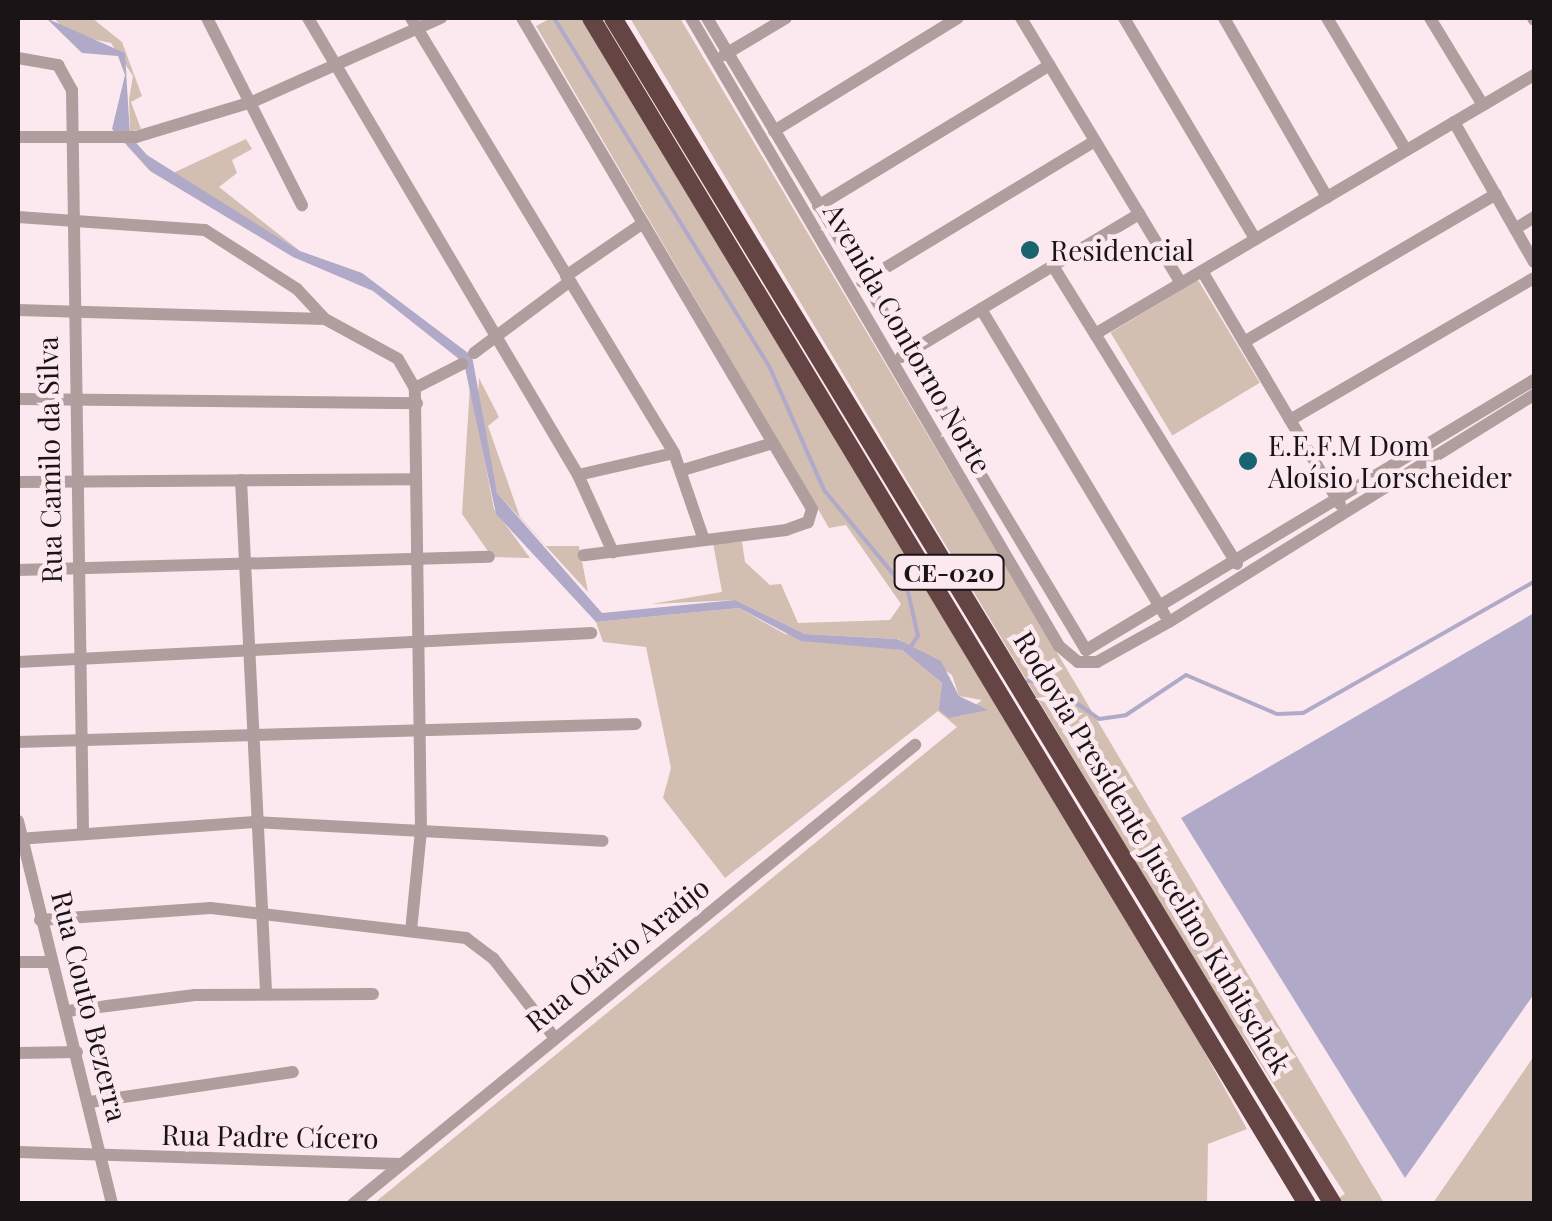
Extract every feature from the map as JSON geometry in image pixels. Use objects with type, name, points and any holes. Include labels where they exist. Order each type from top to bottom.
[{"type":"highway","name":"Rodovia Presidente Juscelino Kubitschek","points":[[590,18],[1307,1204]]},
{"type":"highway","name":"Rodovia Presidente Juscelino Kubitschek","points":[[613,18],[1333,1204]]},
{"type":"street","points":[[207,18],[302,205]]},
{"type":"street","points":[[308,18],[578,475],[613,552]]},
{"type":"street","points":[[18,137],[112,142],[136,137],[252,102],[335,65],[414,23],[441,18]]},
{"type":"street","points":[[522,18],[812,516],[786,530],[584,555]]},
{"type":"street","name":"Avenida Contorno Norte","points":[[691,18],[774,130],[818,206],[832,244],[862,282],[906,354],[1082,656]]},
{"type":"street","name":"Avenida Contorno Norte","points":[[707,18],[722,56],[832,244],[892,362],[1059,646],[1082,656]]},
{"type":"street","points":[[722,56],[786,18]]},
{"type":"street","points":[[774,130],[958,18]]},
{"type":"street","points":[[1021,18],[1181,283]]},
{"type":"street","points":[[1124,18],[1256,240]]},
{"type":"street","points":[[1224,18],[1328,197]]},
{"type":"street","points":[[1327,18],[1406,150]]},
{"type":"street","points":[[1430,18],[1483,105]]},
{"type":"street","points":[[414,23],[674,453],[704,540]]},
{"type":"street","name":"Rua Camilo da Silva","points":[[18,58],[58,65],[72,90],[70,399],[83,829]]},
{"type":"street","points":[[818,206],[1050,65]]},
{"type":"street","points":[[1096,334],[1534,75]]},
{"type":"street","points":[[1454,122],[1534,262]]},
{"type":"street","points":[[862,282],[1096,142]]},
{"type":"street","points":[[1244,342],[1496,194]]},
{"type":"street","points":[[892,362],[1139,214]]},
{"type":"street","points":[[18,216],[188,226],[254,256],[324,319],[398,360],[416,395],[411,562],[421,831],[411,932]]},
{"type":"street","points":[[1516,228],[1534,217]]},
{"type":"street","points":[[474,354],[643,223]]},
{"type":"street","points":[[1054,266],[1237,564]]},
{"type":"street","points":[[1202,271],[1340,504]]},
{"type":"street","points":[[1290,420],[1534,278]]},
{"type":"street","points":[[981,309],[1169,622]]},
{"type":"street","points":[[18,310],[324,319]]},
{"type":"street","points":[[18,399],[416,395],[462,364]]},
{"type":"street","points":[[1082,656],[1097,662],[1169,622],[1340,504],[1534,380]]},
{"type":"street","points":[[1082,656],[1534,395]]},
{"type":"street","points":[[683,470],[772,443]]},
{"type":"street","points":[[578,475],[674,453]]},
{"type":"street","points":[[18,482],[416,479]]},
{"type":"street","points":[[242,480],[246,654],[266,992]]},
{"type":"street","points":[[18,570],[243,569],[489,556]]},
{"type":"street","points":[[18,662],[246,654],[590,633]]},
{"type":"street","points":[[18,742],[636,724]]},
{"type":"street","name":"Rua Otávio Araújo","points":[[352,1204],[915,745]]},
{"type":"street","name":"Rua Couto Bezerra","points":[[18,821],[40,920],[68,1011],[112,1204]]},
{"type":"street","points":[[20,839],[83,829],[254,822],[602,841]]},
{"type":"street","points":[[40,920],[260,910],[477,942],[554,1037]]},
{"type":"street","points":[[18,962],[52,962]]},
{"type":"street","points":[[68,1011],[266,992],[373,994]]},
{"type":"street","points":[[18,1053],[77,1052]]},
{"type":"street","points":[[90,1102],[293,1072]]},
{"type":"street","name":"Rua Padre Cícero","points":[[18,1152],[102,1158],[401,1164]]},
{"type":"shaded area","points":[[46,18],[125,53],[130,136],[147,155],[300,251],[362,273],[472,356],[497,493],[602,613],[735,600],[805,634],[897,639],[941,661],[959,696],[988,710],[949,718],[939,710],[942,683],[902,650],[801,641],[739,608],[596,622],[496,514],[464,363],[373,291],[293,257],[150,171],[112,129],[125,75],[118,56],[82,53]]},
{"type":"shaded area","points":[[54,18],[92,18],[122,42],[142,96],[131,102],[141,129],[130,132],[129,99],[133,76],[111,43],[68,34]]},
{"type":"shaded area","points":[[551,18],[581,18],[1200,1044],[1247,1129],[1208,1144],[1207,1203],[373,1204],[957,727],[938,711],[725,878],[663,798],[671,768],[646,647],[603,642],[596,622],[739,608],[785,634],[902,650],[942,683],[941,704],[961,716],[982,700],[959,696],[952,675],[898,639],[805,634],[735,600],[651,604],[722,592],[713,543],[742,542],[745,562],[770,585],[781,584],[798,623],[890,620],[901,604],[846,525],[829,528],[536,26]]},
{"type":"shaded area","points":[[630,18],[680,18],[1384,1203],[1330,1203],[1345,1194],[1209,985]]},
{"type":"shaded area","points":[[246,139],[252,149],[232,160],[237,173],[219,187],[300,251],[173,173]]},
{"type":"shaded area","points":[[1198,280],[1260,383],[1172,435],[1111,333]]},
{"type":"shaded area","points":[[479,378],[499,417],[488,426],[520,517],[546,546],[579,546],[588,592],[497,493],[477,412]]},
{"type":"shaded area","points":[[470,385],[494,509],[530,558],[492,557],[462,514]]},
{"type":"shaded area","points":[[1534,613],[1534,994],[1405,1178],[1181,818]]},
{"type":"shaded area","points":[[1534,1056],[1534,1203],[1433,1203]]},
{"type":"waterway","points":[[554,18],[770,368],[824,490],[908,592],[918,636],[909,649]]},
{"type":"waterway","points":[[1028,681],[1048,683],[1099,719],[1126,715],[1186,675],[1277,714],[1303,713],[1534,582]]},
{"type":"place","name":"Residencial","points":[[1030,250]]},
{"type":"place","name":"E.E.F.M Dom Aloísio Lorscheider","points":[[1248,461]]}]
